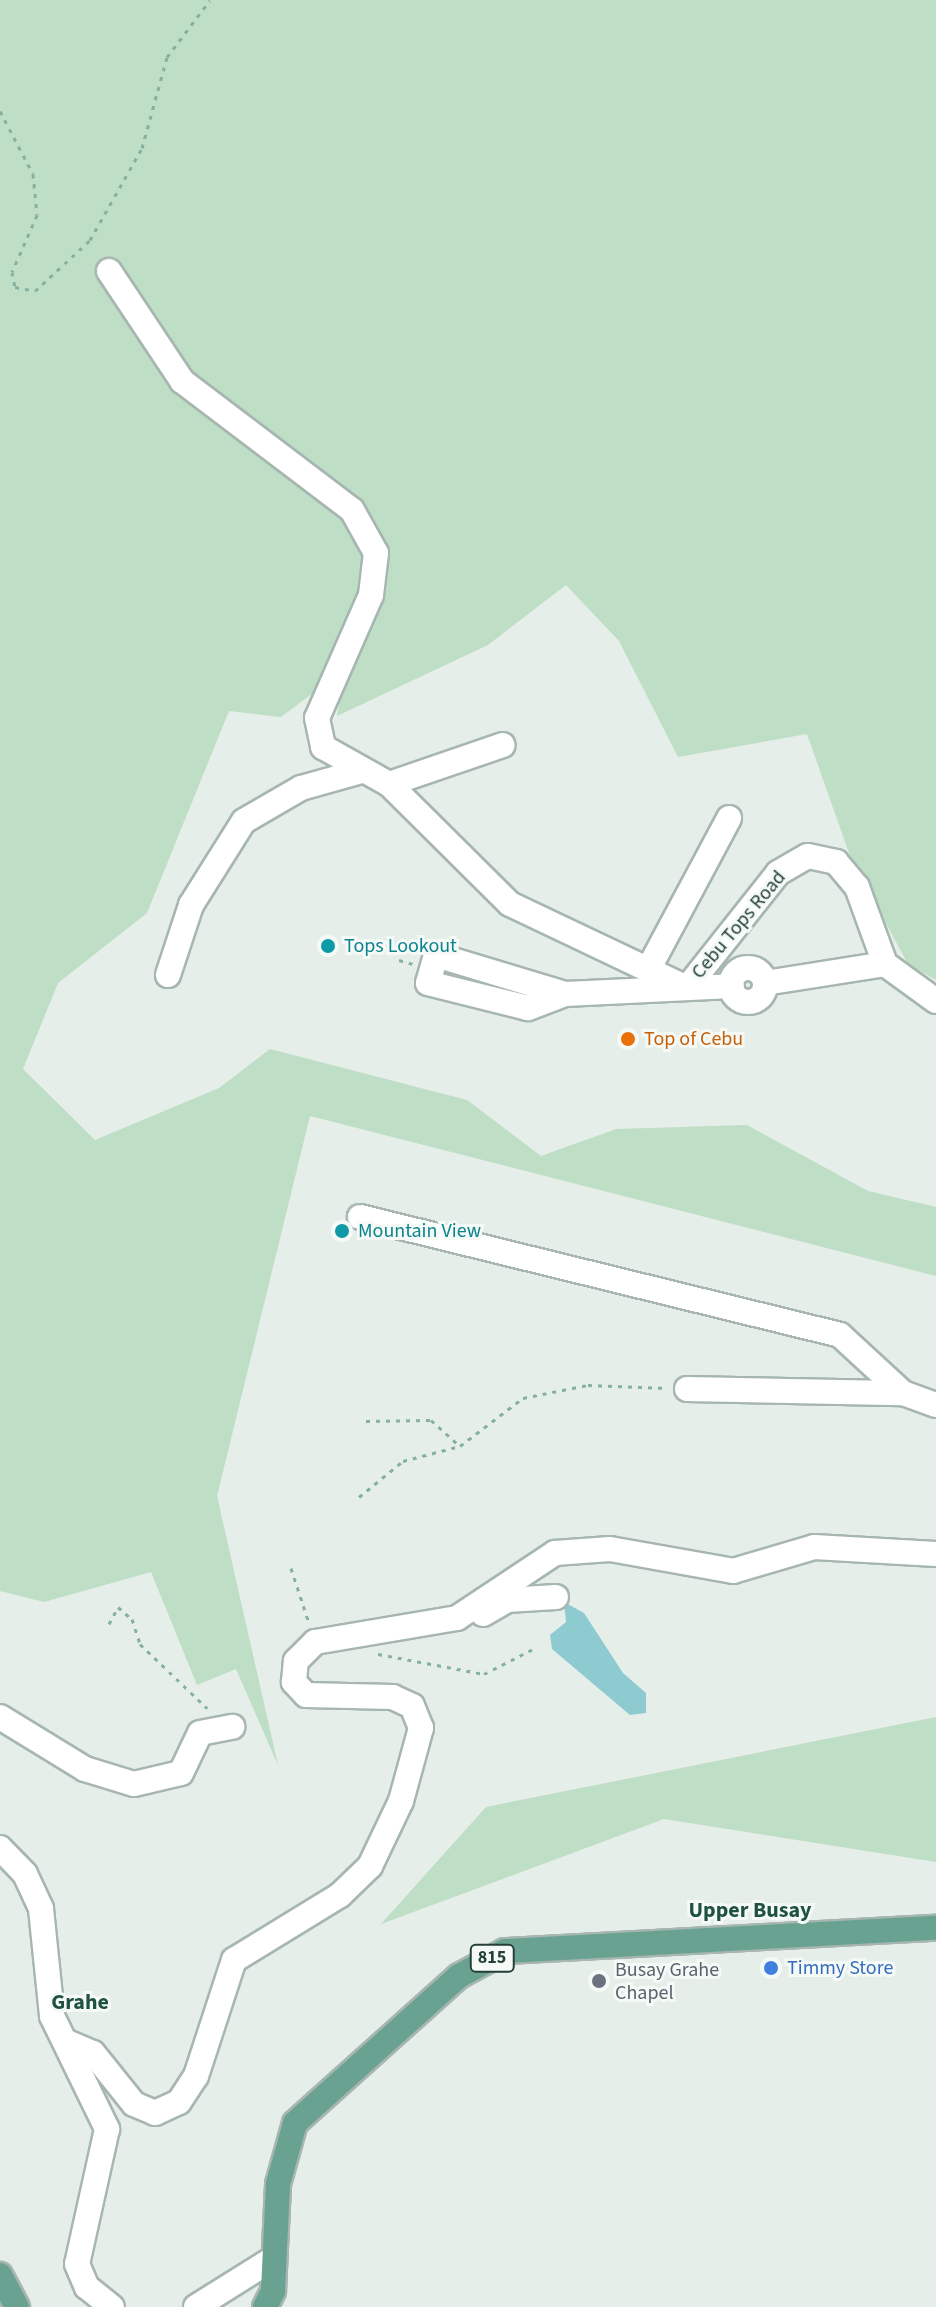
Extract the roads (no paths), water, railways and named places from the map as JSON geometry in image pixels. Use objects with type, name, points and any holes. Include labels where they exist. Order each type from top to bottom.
[{"type":"main road","name":"815","points":[[265,2307],[274,2258],[278,2184],[295,2123],[459,1976],[505,1951],[936,1928]]},
{"type":"main road","points":[[0,2275],[17,2307]]},
{"type":"street","name":"Cebu Tops Road","points":[[109,271],[182,381],[352,510],[376,553],[371,595],[317,718],[323,747],[389,784],[510,904],[687,988],[778,873],[808,856],[836,862],[857,887],[885,964]]},
{"type":"street","points":[[389,784],[503,745]]},
{"type":"street","points":[[168,975],[191,905],[244,821],[301,788],[362,771]]},
{"type":"street","points":[[649,968],[729,818]]},
{"type":"street","points":[[565,994],[436,955],[428,983],[528,1008],[565,994],[732,986],[746,1001],[760,997],[765,983],[885,964],[936,1001]]},
{"type":"street","points":[[360,1217],[840,1335],[903,1393]]},
{"type":"street","points":[[687,1389],[903,1393],[936,1405]]},
{"type":"street","points":[[457,1618],[555,1553],[610,1549],[733,1571],[814,1547],[936,1554]]},
{"type":"street","points":[[67,2042],[93,2053],[134,2104],[155,2113],[179,2102],[196,2076],[234,1960],[340,1895],[370,1866],[401,1801],[428,1727],[412,1706],[393,1697],[306,1695],[294,1682],[296,1661],[315,1642],[457,1618],[476,1618],[507,1600],[556,1597]]},
{"type":"street","points":[[0,1717],[85,1769],[134,1784],[181,1773],[200,1733],[224,1728]]},
{"type":"street","points":[[0,1848],[25,1874],[41,1909],[52,2016],[107,2129],[77,2264],[87,2287],[112,2307]]},
{"type":"street","points":[[196,2307],[274,2258]]},
{"type":"water","points":[[564,1602],[584,1613],[623,1673],[646,1693],[646,1713],[630,1715],[552,1649],[550,1635],[566,1622]]},
{"type":"place","name":"Tops Lookout","points":[[328,946]]},
{"type":"place","name":"Top of Cebu","points":[[628,1039]]},
{"type":"place","name":"Mountain View","points":[[342,1231]]},
{"type":"place","name":"Timmy Store","points":[[771,1968]]},
{"type":"place","name":"Busay Grahe Chapel","points":[[599,1981]]},
{"type":"district","name":"Upper Busay","points":[[750,1911]]},
{"type":"district","name":"Grahe","points":[[80,2003]]}]
